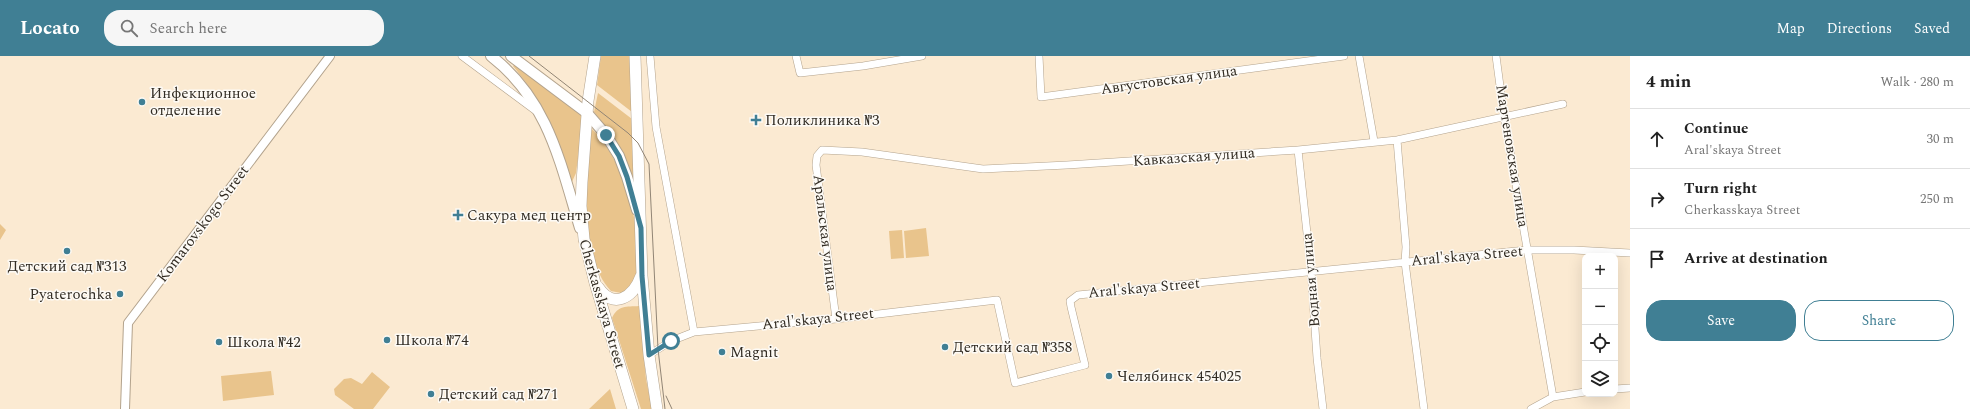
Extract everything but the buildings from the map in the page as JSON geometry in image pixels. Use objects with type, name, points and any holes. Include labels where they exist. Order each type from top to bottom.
[{"type":"main road","name":"Cherkasskaya Street","points":[[491,56],[507,68],[528,93],[541,114],[560,159],[633,409]]},
{"type":"main road","name":"Cherkasskaya Street","points":[[510,56],[587,113],[606,135],[619,156],[634,197],[641,228],[642,276],[649,355],[657,409]]},
{"type":"main road","points":[[584,239],[581,206],[587,113],[595,56]]},
{"type":"main road","points":[[635,56],[641,228]]},
{"type":"main road","points":[[595,283],[605,296],[618,300],[632,293],[638,286],[642,276]]},
{"type":"street","name":"Komarovskogo Street","points":[[126,409],[128,323],[330,56]]},
{"type":"street","points":[[462,56],[541,114]]},
{"type":"street","points":[[650,56],[656,127],[694,332]]},
{"type":"street","points":[[796,56],[800,72],[862,66],[919,56]]},
{"type":"street","name":"Августовская улица","points":[[1039,56],[1041,97],[1344,56]]},
{"type":"street","points":[[1360,56],[1374,141]]},
{"type":"street","name":"Мартеновская улица","points":[[1496,56],[1504,116],[1553,397]]},
{"type":"street","name":"Кавказская улица","points":[[822,150],[862,152],[983,169],[1298,150],[1374,141],[1397,140],[1563,104]]},
{"type":"street","points":[[1397,140],[1406,247],[1405,262],[1424,409]]},
{"type":"street","name":"Аральская улица","points":[[822,150],[817,156],[816,165],[836,319]]},
{"type":"street","name":"Водная улица","points":[[1298,150],[1311,270],[1317,358],[1323,409]]},
{"type":"street","name":"Aral'skaya Street","points":[[649,355],[671,341],[694,332],[836,319],[997,300],[1015,383],[1085,365],[1070,301],[1078,295],[1311,270],[1527,250],[1574,250],[1630,253]]},
{"type":"street","points":[[1618,389],[1630,388]]},
{"type":"street","points":[[1531,409],[1553,397],[1582,392]]},
{"type":"shaded area","points":[[601,56],[631,56],[632,112],[597,85]]},
{"type":"shaded area","points":[[514,65],[584,115],[576,173],[571,184],[550,122],[534,94],[513,66]]},
{"type":"shaded area","points":[[598,93],[632,119],[634,180],[617,144],[607,128],[594,112]]},
{"type":"shaded area","points":[[591,128],[602,140],[620,171],[636,226],[638,244],[637,275],[633,283],[621,293],[611,291],[600,276],[593,257],[589,236],[587,190]]},
{"type":"shaded area","points":[[0,224],[6,230],[0,240]]},
{"type":"shaded area","points":[[926,228],[929,256],[906,258],[904,231]]},
{"type":"shaded area","points":[[902,230],[904,258],[891,259],[889,231]]},
{"type":"shaded area","points":[[639,306],[646,379],[652,409],[641,409],[612,318],[620,309]]},
{"type":"shaded area","points":[[271,371],[274,395],[223,401],[221,376]]},
{"type":"shaded area","points":[[372,372],[390,387],[373,409],[354,409],[335,395],[334,389],[344,379],[351,378],[362,384]]},
{"type":"shaded area","points":[[610,389],[616,409],[589,409]]},
{"type":"tram line","points":[[529,56],[628,133],[638,143],[649,164],[658,349],[665,409]]},
{"type":"tram line","points":[[666,396],[672,409]]},
{"type":"place","name":"Инфекционное отделение","points":[[142,102]]},
{"type":"place","name":"Поликлиника №3","points":[[756,120]]},
{"type":"place","name":"Сакура мед центр","points":[[458,215]]},
{"type":"place","name":"Детский сад №313","points":[[67,251]]},
{"type":"place","name":"Pyaterochka","points":[[120,294]]},
{"type":"place","name":"Школа №74","points":[[387,340]]},
{"type":"place","name":"Школа №42","points":[[219,342]]},
{"type":"place","name":"Детский сад №358","points":[[945,347]]},
{"type":"place","name":"Magnit","points":[[722,352]]},
{"type":"place","name":"Челябинск 454025","points":[[1109,376]]},
{"type":"place","name":"Детский сад №271","points":[[431,394]]},
{"type":"route","points":[[606,135],[619,156],[627,177],[634,197],[641,228],[642,276],[649,355],[671,341]]}]
